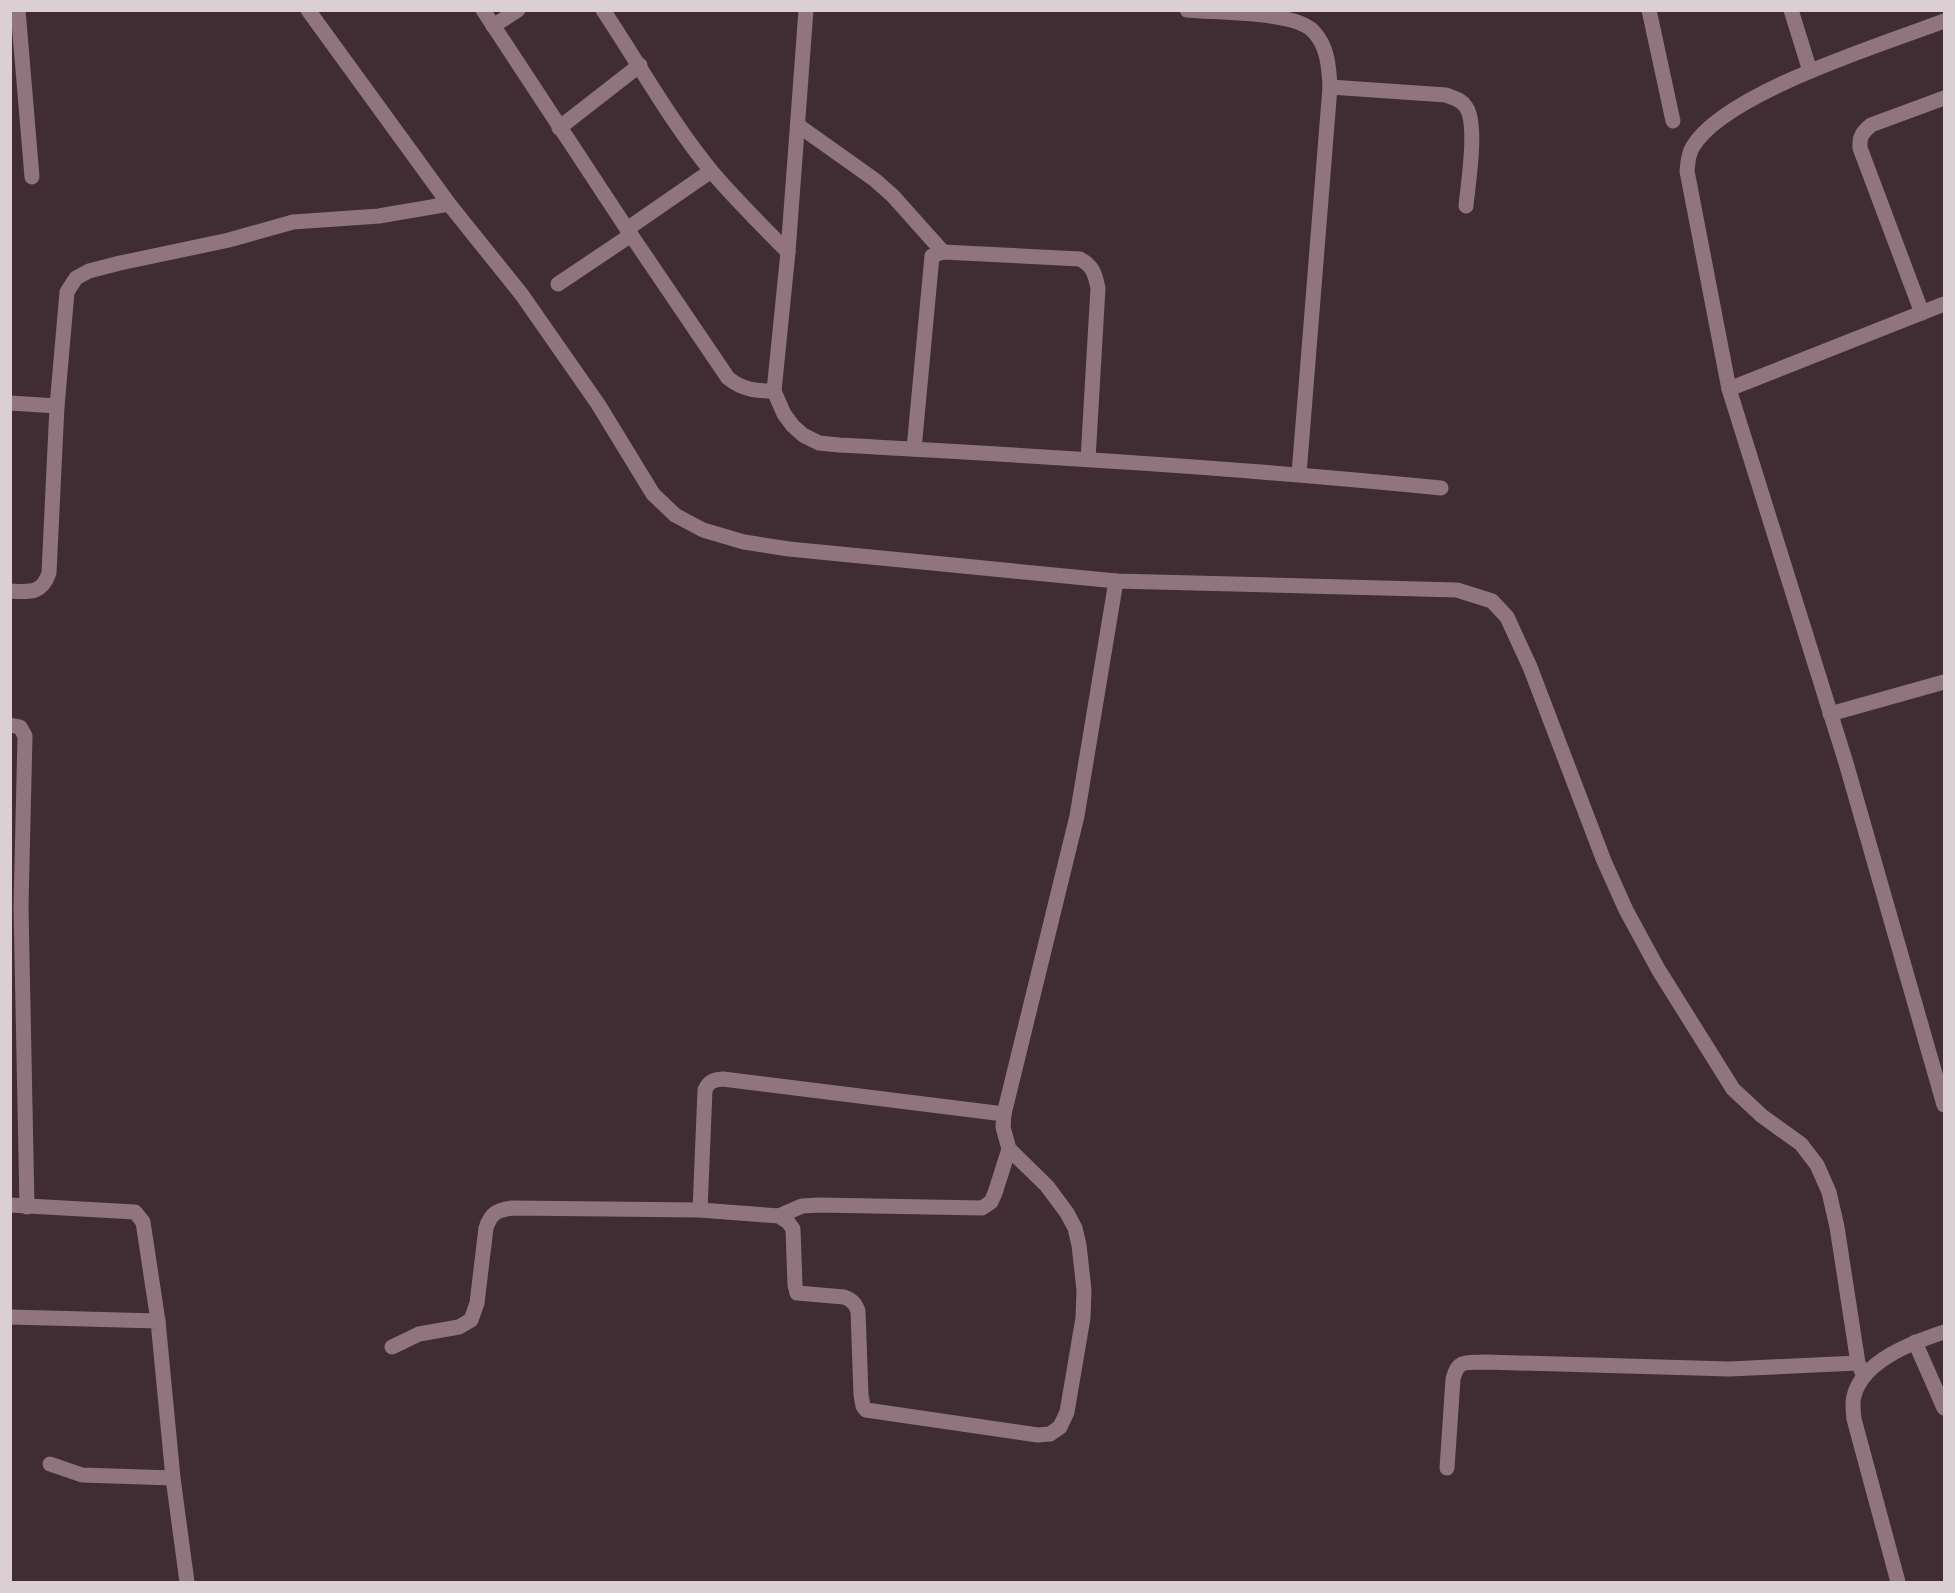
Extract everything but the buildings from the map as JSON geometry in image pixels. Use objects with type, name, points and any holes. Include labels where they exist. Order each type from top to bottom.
[{"type":"street","points":[[18,10],[32,177]]},
{"type":"street","points":[[308,10],[450,204],[522,295],[598,404],[653,494],[675,515],[703,530],[744,542],[789,549],[1116,581],[1457,590],[1492,601],[1502,610],[1530,667],[1608,871],[1658,969],[1734,1089],[1762,1116],[1802,1144],[1817,1165],[1829,1192],[1861,1370],[1854,1398],[1854,1419],[1898,1577],[1908,1582]]},
{"type":"street","points":[[483,10],[559,128],[728,378],[739,387],[774,391]]},
{"type":"street","points":[[493,26],[518,10]]},
{"type":"street","points":[[603,10],[711,171],[788,252]]},
{"type":"street","points":[[806,10],[799,126],[774,391],[784,414],[803,435],[819,442],[1299,474],[1441,488]]},
{"type":"street","points":[[1187,10],[1279,17],[1300,22],[1313,31],[1326,49],[1330,87],[1299,474]]},
{"type":"street","points":[[1649,10],[1673,121]]},
{"type":"street","points":[[1791,10],[1810,72]]},
{"type":"street","points":[[1944,21],[1810,72],[1739,106],[1704,133],[1693,148],[1687,171],[1729,389],[1830,714],[1944,1100]]},
{"type":"street","points":[[559,128],[640,65]]},
{"type":"street","points":[[1330,87],[1446,95],[1459,100],[1467,108],[1472,136],[1466,206]]},
{"type":"street","points":[[1922,313],[1860,148],[1859,139],[1862,132],[1871,125],[1944,98]]},
{"type":"street","points":[[799,126],[875,180],[892,195],[943,252]]},
{"type":"street","points":[[558,284],[711,171]]},
{"type":"street","points":[[10,591],[37,590],[46,584],[49,573],[57,406],[67,292],[76,278],[120,263],[229,240],[293,222],[379,216],[450,204]]},
{"type":"street","points":[[914,449],[931,259],[935,254],[943,252],[1080,259],[1088,264],[1094,273],[1098,288],[1088,459]]},
{"type":"street","points":[[1729,389],[1944,304]]},
{"type":"street","points":[[10,403],[57,406]]},
{"type":"street","points":[[779,1216],[793,1229],[797,1293],[844,1297],[856,1304],[861,1395],[866,1410],[1038,1435],[1050,1434],[1060,1427],[1067,1412],[1078,1360],[1083,1318],[1084,1290],[1079,1245],[1075,1228],[1067,1213],[1047,1186],[1009,1149],[1003,1127],[1004,1114],[1077,816],[1116,581]]},
{"type":"street","points":[[1830,714],[1944,682]]},
{"type":"street","points":[[10,725],[20,727],[25,736],[16,906],[27,1207]]},
{"type":"street","points":[[700,1210],[705,1090],[708,1083],[714,1080],[723,1079],[1004,1114]]},
{"type":"street","points":[[392,1347],[419,1334],[459,1327],[471,1320],[477,1303],[486,1228],[490,1217],[497,1210],[512,1208],[700,1210],[779,1216],[802,1206],[819,1205],[982,1208],[991,1202],[1009,1149]]},
{"type":"street","points":[[10,1205],[135,1212],[143,1222],[159,1321],[173,1478],[188,1582]]},
{"type":"street","points":[[10,1317],[159,1321]]},
{"type":"street","points":[[1447,1468],[1453,1379],[1456,1367],[1460,1364],[1486,1362],[1729,1369],[1861,1370],[1915,1342],[1944,1332]]},
{"type":"street","points":[[1915,1342],[1944,1408]]},
{"type":"street","points":[[50,1464],[82,1474],[173,1478]]}]
